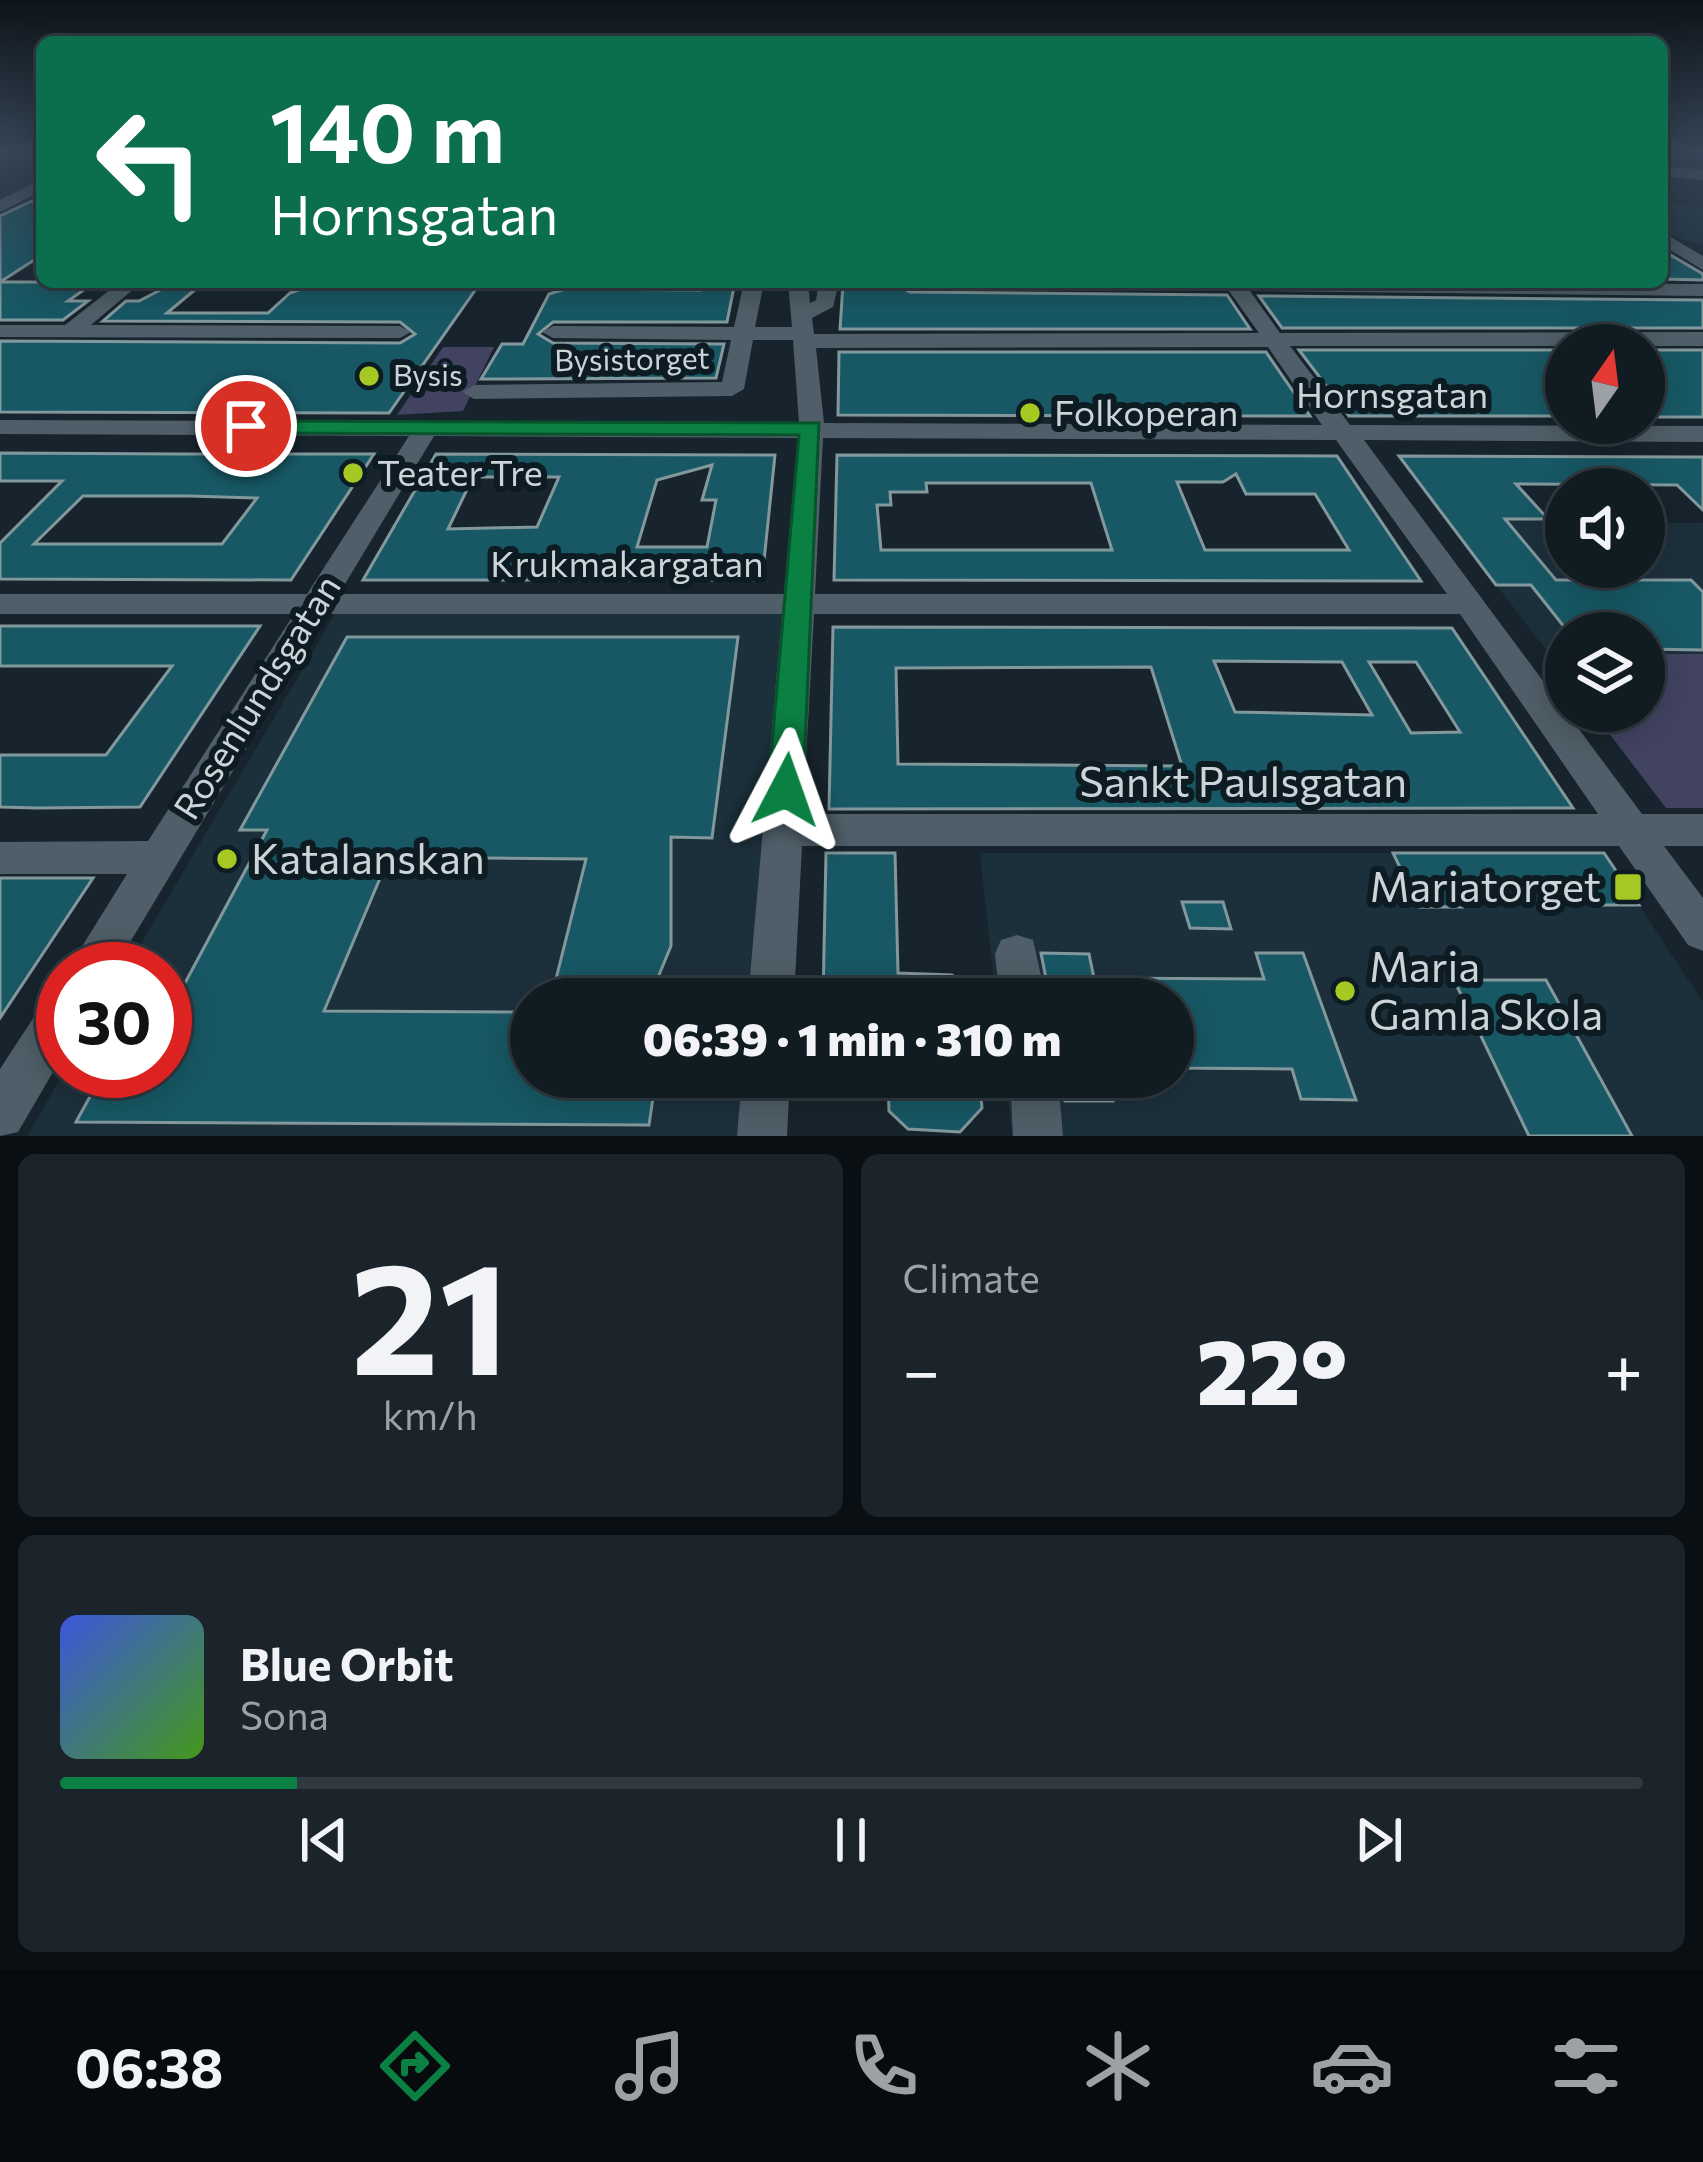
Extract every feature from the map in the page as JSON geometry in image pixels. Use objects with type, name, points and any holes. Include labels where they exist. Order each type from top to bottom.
[{"type":"street","points":[[1668,244],[1703,249]]},
{"type":"street","points":[[1668,244],[1703,264]]},
{"type":"street","points":[[69,332],[124,288]]},
{"type":"street","name":"Bysistorget","points":[[474,392],[732,389],[753,288]]},
{"type":"street","points":[[772,978],[810,435],[798,288]]},
{"type":"street","points":[[802,330],[826,303],[828,288]]},
{"type":"street","points":[[1237,288],[1471,604],[1703,932]]},
{"type":"street","points":[[1547,288],[1703,290]]},
{"type":"street","points":[[0,331],[400,332]]},
{"type":"street","points":[[553,332],[1703,339]]},
{"type":"street","name":"Hornsgatan","points":[[0,427],[1703,438]]},
{"type":"street","name":"Hornsgatan","points":[[0,439],[422,433]]},
{"type":"street","name":"Rosenlundsgatan","points":[[107,942],[422,433]]},
{"type":"street","name":"Krukmakargatan","points":[[0,604],[1471,604]]},
{"type":"street","name":"Sankt Paulsgatan","points":[[783,830],[1703,830]]},
{"type":"street","points":[[0,858],[159,857]]},
{"type":"street","points":[[1017,954],[1020,978]]},
{"type":"street","points":[[0,1114],[36,1056]]},
{"type":"street","points":[[761,1136],[764,1098]]},
{"type":"street","points":[[1035,1098],[1038,1136]]},
{"type":"shaded area","points":[[1668,203],[1703,208],[1703,246],[1668,235],[1668,216],[1672,216]]},
{"type":"shaded area","points":[[443,347],[494,347],[463,411],[397,415]]},
{"type":"shaded area","points":[[1446,519],[1545,519],[1545,588],[1665,588],[1665,523],[1703,523],[1703,654],[1665,654],[1665,612],[1545,612],[1545,649]]},
{"type":"shaded area","points":[[796,604],[772,978],[510,978],[510,1098],[765,1098],[762,1136],[27,1136],[49,1098],[192,1098],[192,942],[142,942],[340,606]]},
{"type":"shaded area","points":[[1665,654],[1703,654],[1703,808],[1666,808],[1608,732],[1665,732]]},
{"type":"shaded area","name":"Maria Gamla Skola","points":[[980,853],[1604,853],[1703,1002],[1703,1136],[1012,1136],[1008,1098],[1194,1098],[1194,978],[994,978]]},
{"type":"building","points":[[36,203],[36,259],[0,282],[0,216]]},
{"type":"building","points":[[1668,254],[1703,274],[1703,280],[1668,279]]},
{"type":"building","points":[[0,282],[86,288],[68,301],[88,301],[63,320],[0,320]]},
{"type":"building","points":[[164,288],[197,288],[167,313],[268,313],[290,293],[304,288],[476,289],[389,413],[0,412],[0,341],[400,343],[415,334],[400,322],[103,321],[126,301],[139,301]]},
{"type":"building","points":[[734,288],[727,322],[553,322],[538,334],[553,343],[724,344],[716,378],[481,379],[502,344],[523,344],[549,294],[565,289]]},
{"type":"building","points":[[843,288],[903,288],[910,292],[1227,295],[1250,329],[840,329]]},
{"type":"building","points":[[1259,296],[1703,300],[1703,328],[1545,324],[1545,328],[1282,328]]},
{"type":"building","points":[[1299,350],[1545,350],[1545,416],[1349,416]]},
{"type":"building","points":[[1665,350],[1703,350],[1703,417],[1665,417]]},
{"type":"building","points":[[839,352],[1266,352],[1310,416],[838,415]]},
{"type":"building","points":[[0,453],[374,454],[291,580],[0,579],[0,543],[62,481],[0,481]],"holes":[[[83,496],[257,498],[222,544],[34,544]]]},
{"type":"building","points":[[436,454],[775,455],[762,580],[363,580]],"holes":[[[712,465],[702,500],[716,500],[707,547],[637,547],[657,480]],[[473,477],[559,477],[537,527],[448,529]]]},
{"type":"building","points":[[837,455],[1337,456],[1421,581],[834,580]],"holes":[[[1236,474],[1246,494],[1315,494],[1349,550],[1205,550],[1177,482],[1223,482]],[[926,483],[1091,483],[1112,550],[881,550],[877,505],[891,505],[890,492],[927,492]]]},
{"type":"building","points":[[1399,456],[1703,457],[1703,510],[1677,485],[1665,485],[1665,468],[1545,468],[1545,484],[1516,484],[1545,519],[1505,519],[1545,567],[1545,588],[1665,588],[1665,580],[1691,580],[1703,592],[1703,650],[1665,649],[1665,612],[1552,612],[1531,585],[1496,585]]},
{"type":"building","points":[[0,626],[260,626],[140,807],[37,808],[0,807],[0,755],[106,755],[172,666],[0,666]]},
{"type":"building","points":[[833,627],[1452,628],[1573,808],[829,809]],"holes":[[[1214,661],[1342,662],[1372,715],[1235,712]],[[1369,662],[1416,662],[1460,732],[1411,733]],[[1151,667],[1182,766],[898,764],[896,668]]]},
{"type":"building","points":[[347,637],[738,637],[712,838],[671,837],[671,946],[658,978],[556,978],[586,859],[389,857],[324,1011],[510,1012],[510,1098],[653,1098],[649,1125],[76,1122],[89,1098],[192,1098],[192,970],[267,830],[240,830]]},
{"type":"building","points":[[826,853],[895,853],[898,973],[955,978],[823,978]]},
{"type":"building","points":[[1393,853],[1604,853],[1639,905],[1598,905],[1585,886],[1452,887],[1462,907],[1419,907]]},
{"type":"building","points":[[0,878],[93,878],[50,942],[36,942],[36,964],[0,1018]]},
{"type":"building","points":[[1182,902],[1223,902],[1231,929],[1190,928]]},
{"type":"building","points":[[1041,953],[1089,954],[1094,978],[1046,978]]},
{"type":"building","points":[[1256,953],[1303,953],[1356,1100],[1301,1099],[1292,1069],[1194,1068],[1194,979],[1264,979]]},
{"type":"building","points":[[1454,980],[1546,980],[1632,1136],[1529,1136]]},
{"type":"building","points":[[889,1098],[981,1098],[982,1108],[960,1132],[908,1129],[889,1111]]},
{"type":"building","points":[[1065,1098],[1113,1101],[1065,1101]]},
{"type":"place","name":"Bysis","points":[[369,376]]},
{"type":"place","name":"Folkoperan","points":[[1030,413]]},
{"type":"place","name":"Teater Tre","points":[[353,473]]},
{"type":"place","name":"Katalanskan","points":[[227,859]]},
{"type":"place","name":"Mariatorget","points":[[1628,887]]},
{"type":"place","name":"Maria Gamla Skola","points":[[1345,991]]},
{"type":"route","points":[[246,426],[811,428],[786,790]]}]
